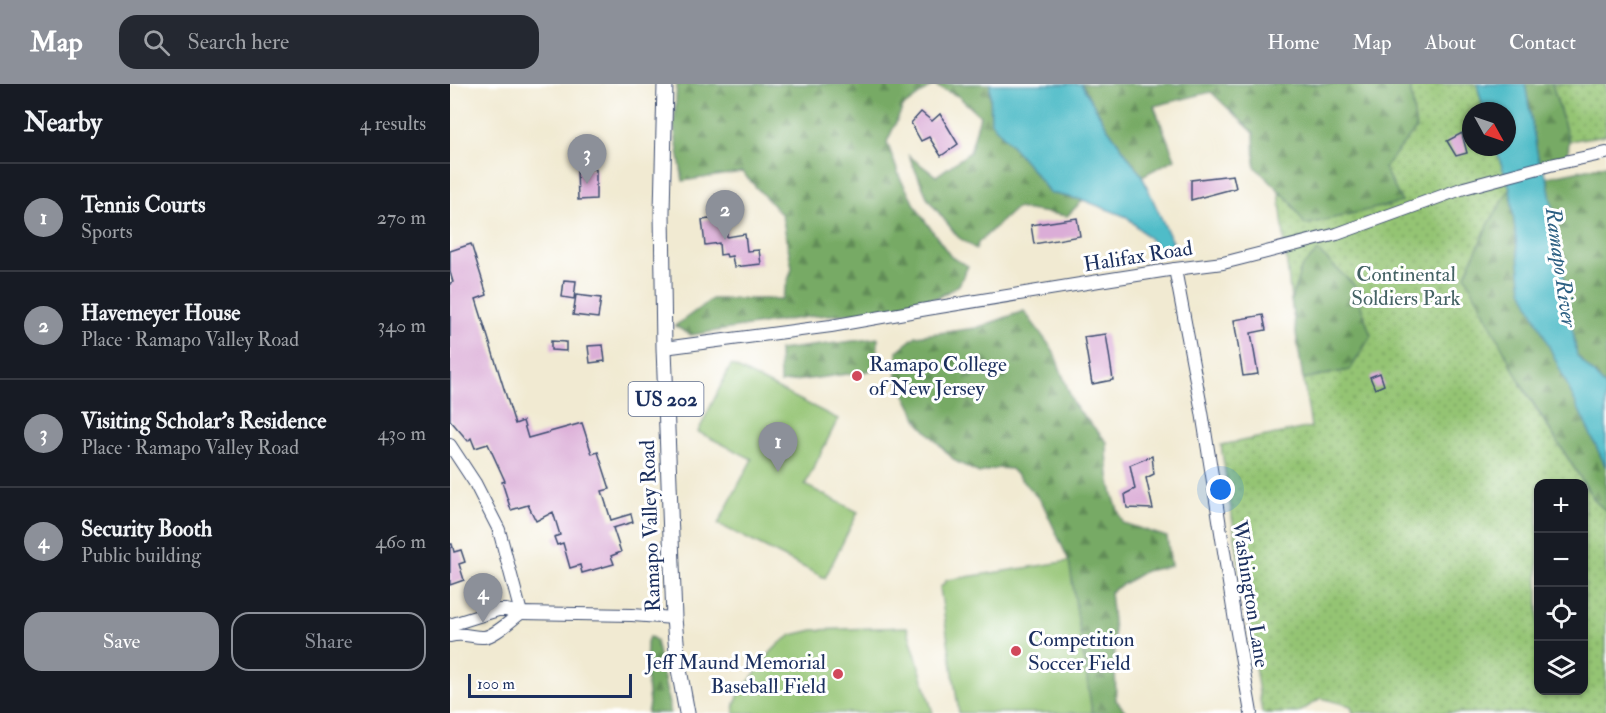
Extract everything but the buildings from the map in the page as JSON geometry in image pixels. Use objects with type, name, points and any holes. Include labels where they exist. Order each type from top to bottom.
[{"type":"main road","name":"Ramapo Valley Road","points":[[665,84],[662,212],[664,348],[674,618],[678,664],[687,713]]},
{"type":"street","name":"Halifax Road","points":[[664,348],[831,326],[1174,269],[1224,263],[1337,234],[1464,188],[1606,153]]},
{"type":"street","name":"Washington Lane","points":[[1174,269],[1202,412],[1251,713]]},
{"type":"street","points":[[450,445],[475,483],[496,524],[521,613]]},
{"type":"street","points":[[450,625],[498,610],[521,613],[674,618]]},
{"type":"street","points":[[450,636],[467,634],[484,637],[492,634],[521,613]]},
{"type":"green space","points":[[677,84],[990,84],[991,122],[1050,193],[1083,200],[1067,216],[1016,208],[978,243],[976,249],[958,237],[928,199],[909,156],[936,176],[970,152],[980,116],[958,96],[933,85],[903,107],[887,142],[900,178],[921,215],[951,257],[968,266],[959,285],[939,297],[878,312],[813,316],[691,335],[675,326],[712,299],[782,299],[792,268],[782,215],[742,172],[683,181],[674,127]]},
{"type":"green space","points":[[1081,84],[1410,84],[1416,129],[1384,168],[1402,202],[1305,225],[1290,201],[1255,167],[1254,133],[1211,92],[1154,106],[1175,159],[1142,176],[1107,127]]},
{"type":"green space","name":"Continental Soldiers Park","points":[[1267,84],[1477,84],[1482,102],[1462,102],[1462,156],[1498,156],[1510,188],[1521,385],[1581,479],[1534,479],[1534,695],[1588,695],[1588,490],[1595,501],[1606,511],[1606,713],[1353,713],[1351,706],[1321,698],[1298,713],[1262,713],[1221,445],[1311,427],[1291,300]]},
{"type":"green space","points":[[1525,84],[1552,84],[1569,141],[1568,154],[1540,163]]},
{"type":"green space","points":[[1552,84],[1606,84],[1606,135],[1569,141]]},
{"type":"green space","points":[[1606,165],[1606,387],[1577,356],[1547,177]]},
{"type":"green space","points":[[1510,188],[1523,290],[1606,467],[1606,511],[1595,501],[1588,490],[1588,479],[1581,479],[1521,384],[1465,275],[1488,225]]},
{"type":"green space","points":[[1318,251],[1354,285],[1371,336],[1350,370],[1303,379],[1291,300],[1301,268]]},
{"type":"green space","points":[[1024,311],[1053,350],[1074,405],[1107,442],[1110,484],[1123,523],[1167,537],[1171,566],[1145,571],[1110,592],[1114,631],[1116,700],[1127,713],[1092,713],[1069,561],[1042,502],[1011,469],[999,468],[979,473],[955,461],[920,424],[897,379],[897,351],[916,336],[976,328]]},
{"type":"green space","points":[[878,338],[877,369],[780,383],[779,350]]},
{"type":"green space","points":[[731,365],[838,419],[805,485],[858,512],[825,578],[718,524],[752,459],[698,432]]},
{"type":"green space","name":"Competition Soccer Field","points":[[1069,561],[1092,713],[959,713],[940,588],[947,580]]},
{"type":"green space","name":"Jeff Maund Memorial Baseball Field","points":[[907,627],[933,713],[734,713],[738,696],[771,652],[792,635],[813,630]]},
{"type":"green space","points":[[649,637],[656,641],[671,713],[647,713],[649,704],[646,673]]},
{"type":"water","points":[[990,84],[1081,84],[1107,127],[1142,176],[1174,246],[1159,248],[1127,217],[1083,200],[1050,193],[991,122]]},
{"type":"water","name":"Ramapo River","points":[[1477,84],[1525,84],[1538,158],[1547,177],[1577,356],[1606,387],[1606,467],[1522,289],[1510,188],[1498,156],[1516,156],[1516,102],[1482,102]]},
{"type":"place","name":"Visiting Scholar's Residence","points":[[587,184]]},
{"type":"place","name":"Havemeyer House","points":[[725,240]]},
{"type":"place","name":"Ramapo College of New Jersey","points":[[857,376]]},
{"type":"place","name":"Tennis Courts","points":[[778,472]]},
{"type":"place","name":"Security Booth","points":[[483,623]]},
{"type":"place","name":"Competition Soccer Field","points":[[1016,651]]},
{"type":"place","name":"Jeff Maund Memorial Baseball Field","points":[[838,674]]}]
